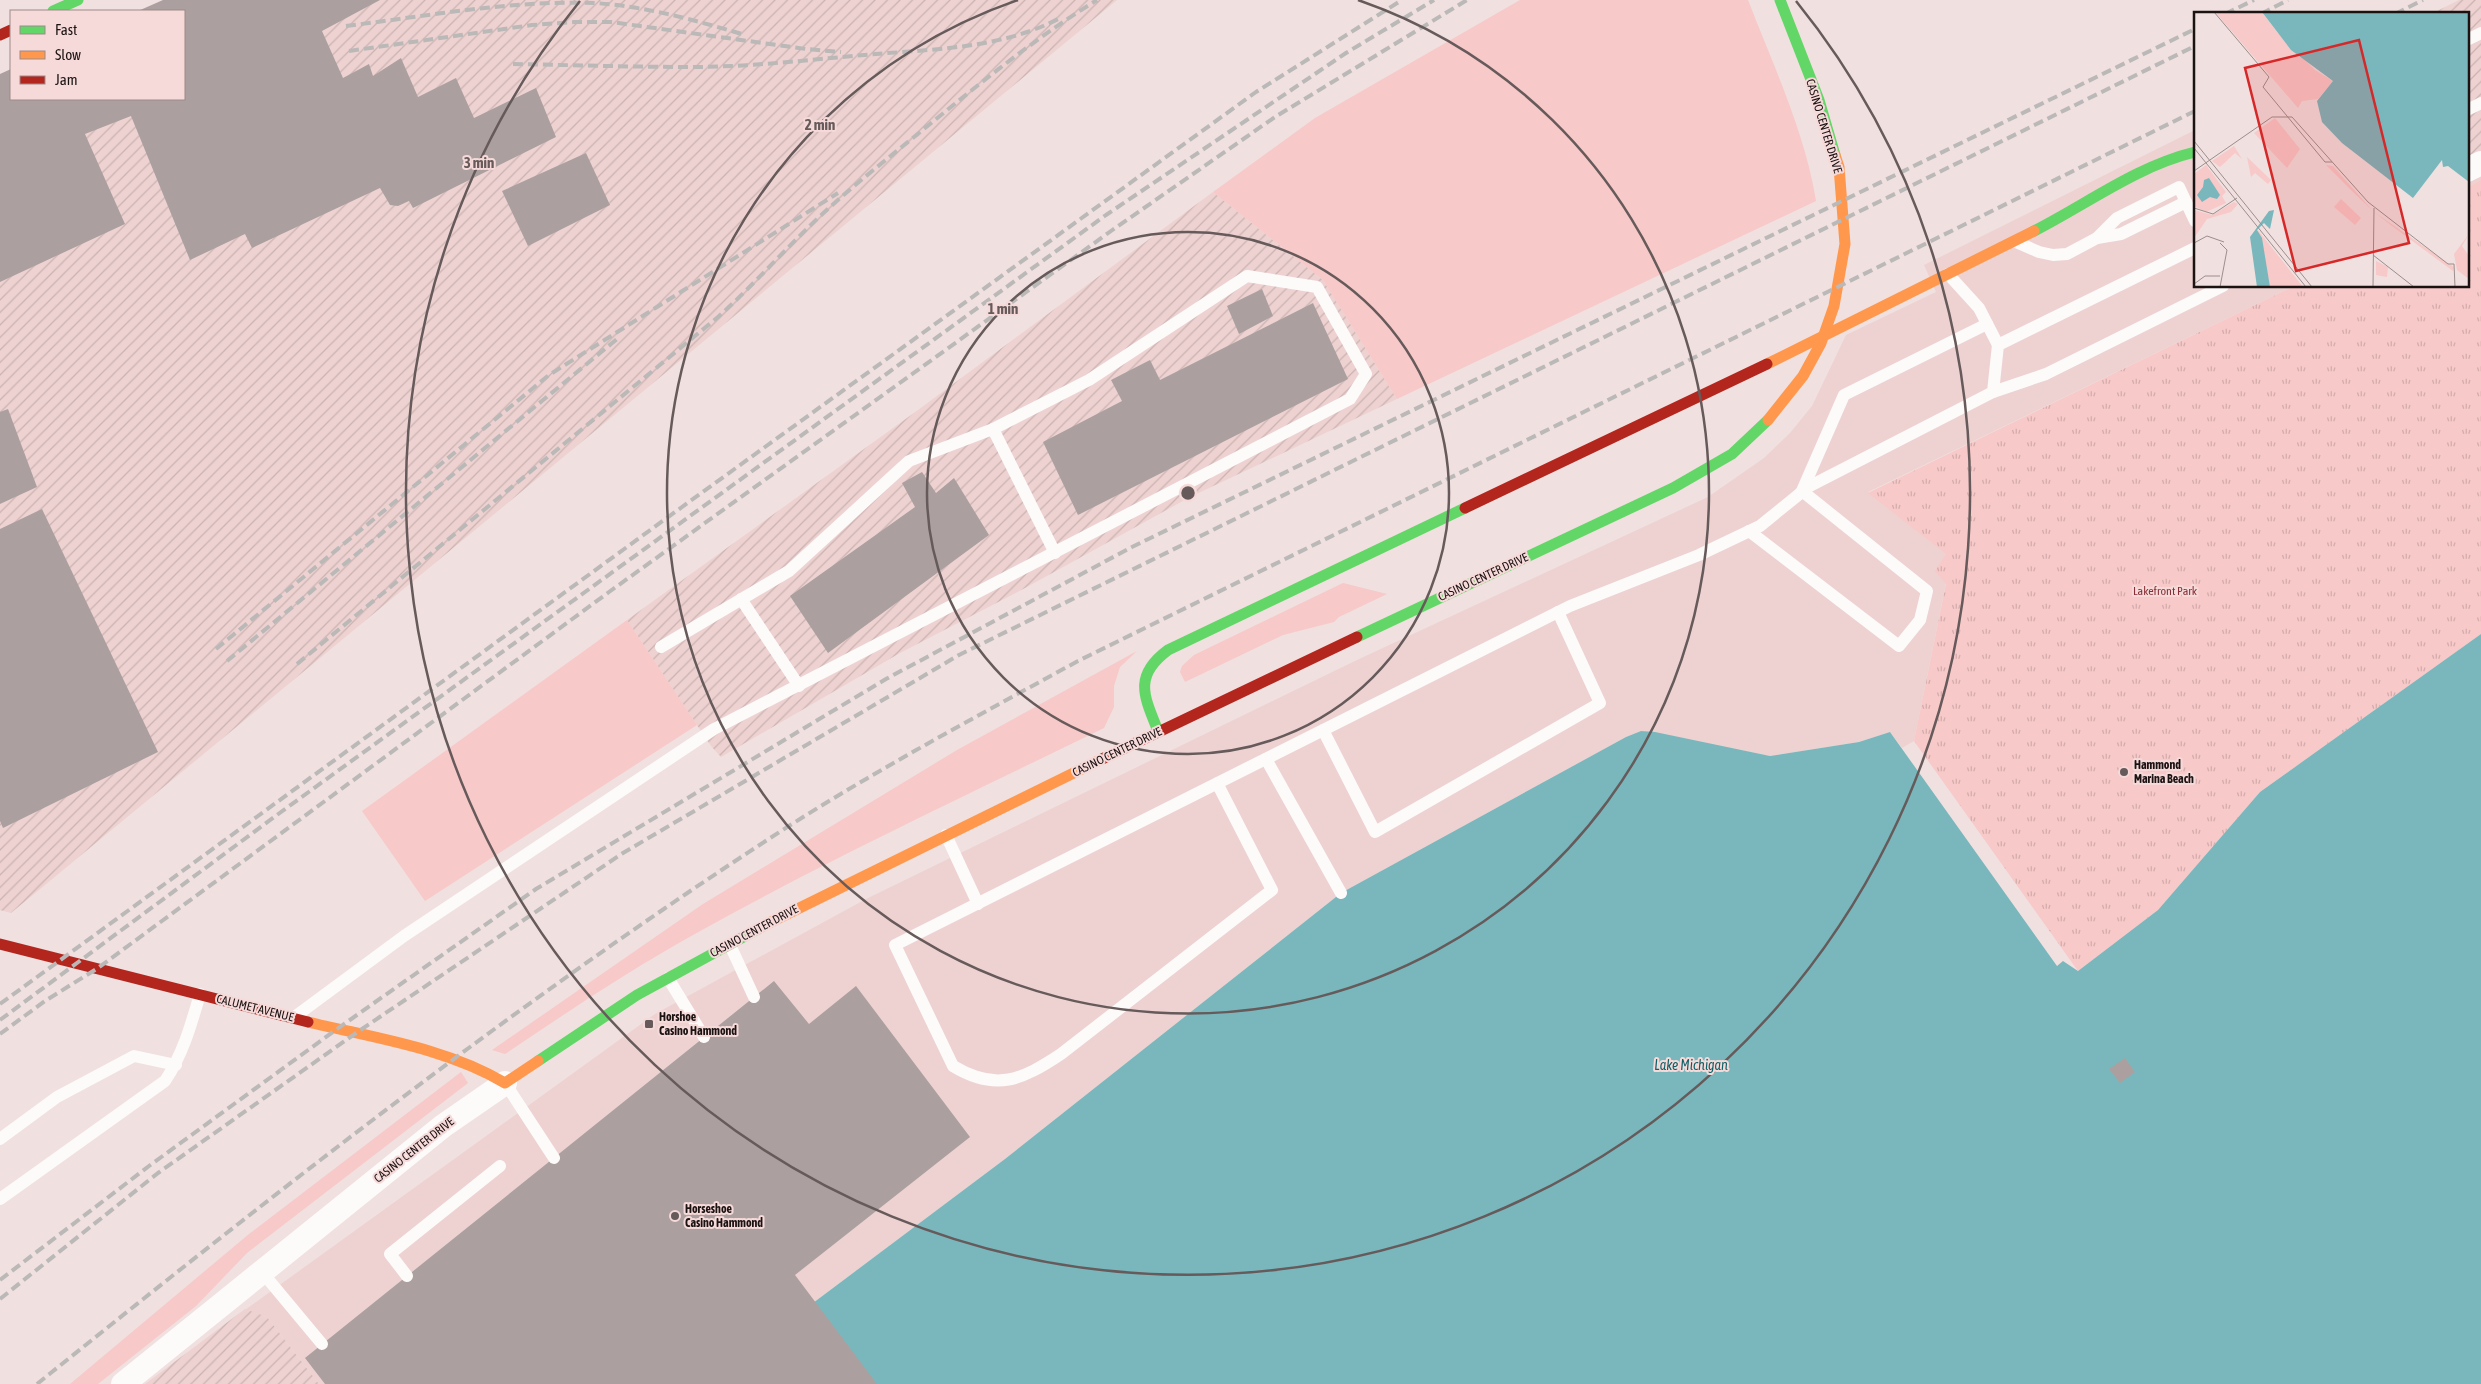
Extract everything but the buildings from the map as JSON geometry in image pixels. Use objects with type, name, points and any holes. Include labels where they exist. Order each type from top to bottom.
[{"type":"street","points":[[55,10],[78,0]]},
{"type":"street","name":"CASINO CENTER DRIVE","points":[[123,1384],[443,1126],[622,1004],[804,904],[1158,732],[1673,488],[1732,454],[1767,422],[1803,376],[1820,343],[1834,306],[1845,244],[1839,167],[1819,100],[1780,0]]},
{"type":"street","points":[[1158,732],[1142,687],[1143,676],[1149,666],[1163,653],[1756,370],[2014,241],[2088,199],[2167,160],[2194,152]]},
{"type":"street","points":[[2468,170],[2481,163]]},
{"type":"street","name":"CALUMET AVENUE","points":[[0,944],[455,1059],[481,1069],[505,1083]]},
{"type":"lane","points":[[2468,40],[2481,33]]},
{"type":"lane","points":[[2468,110],[2481,103]]},
{"type":"lane","points":[[2014,241],[2039,252],[2053,255],[2067,254],[2097,238],[2121,234],[2186,202],[2194,219]]},
{"type":"lane","points":[[1998,344],[2194,248]]},
{"type":"lane","points":[[1948,274],[1973,301],[1998,344],[1994,392]]},
{"type":"lane","points":[[293,1018],[404,936],[714,729],[1350,399],[1366,374],[1317,287],[1247,276],[1089,380],[992,429],[910,461],[789,571],[661,647]]},
{"type":"lane","points":[[1217,783],[1272,890],[1061,1054],[1039,1069],[1009,1080],[983,1079],[968,1075],[953,1066],[896,945],[1217,783],[1558,612],[1699,555],[1760,526],[1802,491],[1994,392],[2046,374],[2219,288]]},
{"type":"lane","points":[[1802,491],[1844,395],[1987,324]]},
{"type":"lane","points":[[992,429],[1055,553]]},
{"type":"lane","points":[[1749,531],[1898,646],[1920,620],[1927,592],[1802,491]]},
{"type":"lane","points":[[741,599],[799,686]]},
{"type":"lane","points":[[1323,730],[1375,832],[1600,703],[1558,612]]},
{"type":"lane","points":[[1266,759],[1341,893]]},
{"type":"lane","points":[[946,835],[978,904]]},
{"type":"lane","points":[[730,945],[754,997]]},
{"type":"lane","points":[[668,978],[704,1037]]},
{"type":"lane","points":[[0,1199],[165,1081],[176,1065],[187,1039],[200,994]]},
{"type":"lane","points":[[0,1139],[57,1097],[134,1056],[176,1065]]},
{"type":"lane","points":[[505,1083],[554,1158]]},
{"type":"lane","points":[[407,1276],[390,1254],[500,1166]]},
{"type":"lane","points":[[262,1272],[322,1344]]},
{"type":"shaded area","points":[[184,0],[1117,0],[11,913],[0,910],[0,83],[10,78],[10,100],[185,100],[185,10],[161,10]]},
{"type":"shaded area","points":[[2459,0],[2481,0],[2481,180],[2468,186],[2468,12],[2435,12]]},
{"type":"shaded area","points":[[2194,130],[2194,288],[2290,288],[1868,492],[1947,554],[1946,583],[1914,741],[1902,748],[1890,732],[1859,742],[1770,756],[1641,731],[1626,737],[1341,893],[1005,1159],[813,1303],[716,1384],[319,1384],[267,1317],[245,1310],[655,1014],[866,899],[1357,660],[1708,497],[1764,458],[1790,433],[1812,406],[1846,335],[1936,292],[1924,265]]},
{"type":"shaded area","points":[[1213,192],[1323,280],[1397,399],[1190,497],[1025,588],[900,653],[721,757],[711,746],[627,620],[918,410]]},
{"type":"shaded area","points":[[245,1309],[267,1317],[319,1384],[145,1384]]},
{"type":"green space","points":[[1520,0],[1748,0],[1796,124],[1811,175],[1816,201],[1397,399],[1323,280],[1213,192],[1315,118]]},
{"type":"green space","name":"Lakefront Park","points":[[2481,180],[2481,634],[2260,792],[2158,910],[2078,971],[1914,741],[1946,584],[1935,571],[1946,554],[1868,493],[2290,288],[2468,288],[2468,186]]},
{"type":"green space","points":[[1343,583],[1387,594],[1339,617],[1334,622],[1283,635],[1185,682],[1180,672],[1182,666],[1194,655]]},
{"type":"green space","points":[[627,620],[697,725],[425,901],[362,811]]},
{"type":"green space","points":[[1137,651],[1120,667],[1114,686],[1114,707],[1104,728],[794,880],[645,963],[505,1054],[492,1050],[703,904],[957,750]]},
{"type":"green space","points":[[461,1072],[468,1083],[247,1253],[196,1306],[98,1384],[70,1384],[249,1234]]},
{"type":"water","name":"Lake Michigan","points":[[2481,634],[2481,1384],[716,1384],[813,1303],[1005,1159],[1341,893],[1626,737],[1641,731],[1655,732],[1770,756],[1859,742],[1890,732],[2057,966],[2063,961],[2078,971],[2158,910],[2260,792]]},
{"type":"railway","points":[[297,664],[718,317],[815,221],[866,176],[1011,59],[1097,0]]},
{"type":"railway","points":[[0,1004],[664,520],[1256,92],[1402,0]]},
{"type":"railway","points":[[0,1020],[281,812],[1106,215],[1346,53],[1434,0]]},
{"type":"railway","points":[[0,1034],[45,1001],[98,968],[609,592],[1111,231],[1275,117],[1467,0]]},
{"type":"railway","points":[[2229,12],[2254,0]]},
{"type":"railway","points":[[2265,12],[2288,0]]},
{"type":"railway","points":[[2399,12],[2423,0]]},
{"type":"railway","points":[[346,26],[501,6],[594,3],[651,10],[742,34]]},
{"type":"railway","points":[[513,64],[737,66],[969,46],[1015,36],[1037,29],[1058,19]]},
{"type":"railway","points":[[349,51],[532,25],[611,22],[806,49],[841,52]]},
{"type":"railway","points":[[0,1280],[149,1166],[337,1029],[536,889],[886,679],[1132,547],[2194,29]]},
{"type":"railway","points":[[0,1299],[158,1173],[356,1033],[623,853],[959,655],[2194,46]]},
{"type":"railway","points":[[37,1384],[302,1174],[481,1039],[665,908],[797,821],[876,773],[1078,661],[2194,111]]},
{"type":"railway","points":[[216,649],[549,375],[838,193]]},
{"type":"railway","points":[[227,661],[617,339]]},
{"type":"traffic: fast","points":[[55,10],[78,0]]},
{"type":"traffic: fast","points":[[1780,0],[1819,100],[1835,155]]},
{"type":"traffic: fast","points":[[2034,231],[2153,166],[2194,152]]},
{"type":"traffic: fast","points":[[1357,637],[1673,488],[1732,454],[1768,420]]},
{"type":"traffic: fast","points":[[1158,731],[1146,697],[1146,678],[1157,660],[1168,650],[1465,508]]},
{"type":"traffic: fast","points":[[538,1061],[637,995],[769,923]]},
{"type":"traffic: slow","points":[[1768,420],[1803,376],[1821,343],[1834,306],[1845,244],[1839,167],[1835,155]]},
{"type":"traffic: slow","points":[[1767,364],[2034,231]]},
{"type":"traffic: slow","points":[[769,923],[1102,759]]},
{"type":"traffic: slow","points":[[308,1022],[409,1045],[459,1061],[505,1083],[538,1061]]},
{"type":"traffic: jam","points":[[0,35],[10,30]]},
{"type":"traffic: jam","points":[[1465,508],[1767,364]]},
{"type":"traffic: jam","points":[[1102,759],[1357,637]]},
{"type":"traffic: jam","points":[[0,944],[308,1022]]},
{"type":"place","name":"Hammond Marina Beach","points":[[2124,772]]},
{"type":"place","name":"Horshoe Casino Hammond","points":[[649,1024]]},
{"type":"place","name":"Horseshoe Casino Hammond","points":[[675,1216]]}]
